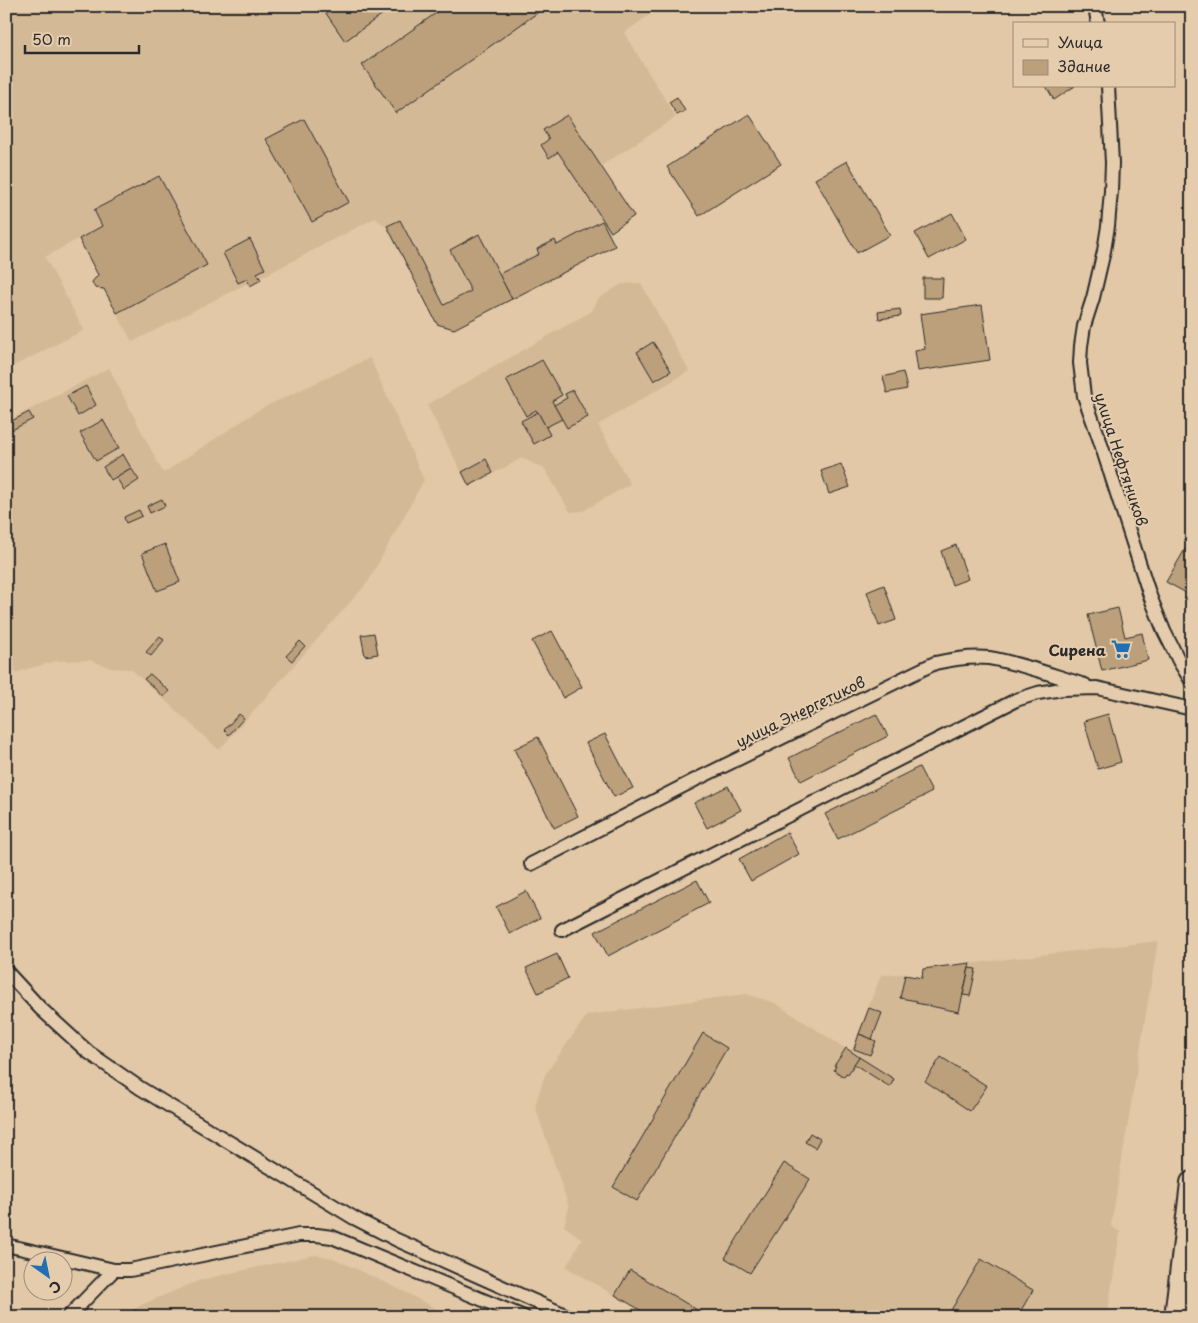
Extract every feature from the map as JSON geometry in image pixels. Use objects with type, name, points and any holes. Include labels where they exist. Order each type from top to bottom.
[{"type":"highway","points":[[1176,1317],[1192,1183]]},
{"type":"street","points":[[1095,6],[1098,22]]},
{"type":"street","name":"улица Нефтяников","points":[[1108,88],[1112,162],[1111,191],[1104,251],[1080,346],[1084,396],[1150,596],[1164,631],[1192,682]]},
{"type":"street","name":"улица Энергетиков","points":[[531,864],[695,780],[936,663],[954,658],[988,658],[1097,688]]},
{"type":"street","points":[[562,930],[1016,700],[1038,693],[1062,689],[1097,688],[1192,709]]},
{"type":"street","points":[[6,971],[40,1008],[88,1052],[149,1093],[354,1218],[397,1240],[570,1317]]},
{"type":"street","points":[[6,1245],[114,1270],[130,1270],[299,1235],[332,1237],[524,1317]]},
{"type":"street","points":[[68,1317],[114,1270]]},
{"type":"shaded area","points":[[6,6],[662,6],[624,33],[676,117],[601,166],[634,216],[609,234],[615,246],[454,329],[437,324],[387,227],[375,218],[260,278],[261,280],[250,286],[248,283],[132,342],[104,289],[95,288],[92,282],[98,275],[78,239],[45,257],[84,330],[6,370]]},
{"type":"shaded area","points":[[641,283],[689,371],[598,425],[630,484],[583,511],[570,512],[545,469],[522,458],[469,487],[427,405],[592,311],[599,298],[622,284]]},
{"type":"shaded area","points":[[370,358],[424,480],[368,582],[219,750],[131,669],[111,668],[90,660],[56,661],[6,675],[6,422],[109,368],[163,473],[262,408]]},
{"type":"shaded area","points":[[1158,941],[1111,1226],[1120,1232],[1107,1317],[652,1317],[566,1267],[582,1239],[564,1226],[569,1207],[535,1106],[545,1075],[587,1015],[746,994],[775,1003],[851,1052],[881,975],[901,974],[921,978],[924,969]]},
{"type":"shaded area","points":[[314,1255],[333,1258],[405,1292],[451,1317],[124,1317],[141,1305],[198,1281]]},
{"type":"building","points":[[321,6],[394,6],[345,41]]},
{"type":"building","points":[[446,6],[547,6],[396,113],[362,65]]},
{"type":"building","points":[[1047,88],[1072,88],[1054,100]]},
{"type":"building","points":[[677,97],[685,111],[677,115],[669,102]]},
{"type":"building","points":[[749,114],[781,164],[699,216],[667,167]]},
{"type":"building","points":[[567,115],[634,216],[611,232],[558,152],[549,158],[541,145],[549,139],[543,130]]},
{"type":"building","points":[[304,119],[349,202],[312,222],[266,139]]},
{"type":"building","points":[[847,161],[890,235],[857,253],[815,179]]},
{"type":"building","points":[[159,176],[207,265],[117,313],[104,289],[95,288],[92,282],[98,275],[79,239],[102,226],[94,210]]},
{"type":"building","points":[[952,213],[966,239],[929,259],[915,233]]},
{"type":"building","points":[[400,220],[444,305],[471,291],[450,250],[479,234],[512,299],[454,329],[437,324],[387,226]]},
{"type":"building","points":[[602,221],[615,246],[512,299],[499,274],[539,254],[537,249],[555,240],[557,245]]},
{"type":"building","points":[[250,239],[265,269],[257,273],[261,280],[250,286],[247,279],[238,283],[223,253]]},
{"type":"building","points":[[923,278],[943,278],[942,298],[923,298]]},
{"type":"building","points":[[982,305],[990,360],[918,371],[915,351],[925,349],[920,314]]},
{"type":"building","points":[[900,309],[901,316],[879,319],[878,312]]},
{"type":"building","points":[[653,342],[671,371],[654,381],[637,352]]},
{"type":"building","points":[[542,360],[562,395],[552,401],[562,419],[546,427],[536,410],[526,416],[506,380]]},
{"type":"building","points":[[903,372],[907,389],[887,393],[883,377]]},
{"type":"building","points":[[86,386],[96,405],[78,416],[67,396]]},
{"type":"building","points":[[573,390],[588,417],[567,428],[554,405],[567,398],[565,394]]},
{"type":"building","points":[[29,412],[33,419],[6,433],[6,424]]},
{"type":"building","points":[[538,412],[550,435],[534,444],[521,421]]},
{"type":"building","points":[[103,420],[119,448],[96,461],[80,433]]},
{"type":"building","points":[[123,454],[131,468],[111,480],[103,467]]},
{"type":"building","points":[[486,459],[493,473],[469,486],[462,472]]},
{"type":"building","points":[[841,464],[850,487],[829,494],[821,471]]},
{"type":"building","points":[[131,468],[139,480],[124,490],[116,477]]},
{"type":"building","points":[[162,499],[165,506],[150,513],[147,506]]},
{"type":"building","points":[[139,510],[142,516],[126,523],[124,517]]},
{"type":"building","points":[[165,544],[180,582],[157,591],[142,553]]},
{"type":"building","points":[[1188,544],[1192,547],[1192,596],[1166,582]]},
{"type":"building","points":[[956,545],[968,579],[952,585],[941,551]]},
{"type":"building","points":[[884,585],[896,620],[879,626],[867,592]]},
{"type":"building","name":"Сирена","points":[[1118,608],[1125,637],[1142,633],[1148,660],[1102,671],[1088,615]]},
{"type":"building","points":[[552,631],[582,687],[563,698],[532,641]]},
{"type":"building","points":[[374,633],[378,654],[365,656],[361,635]]},
{"type":"building","points":[[160,636],[164,640],[151,656],[146,652]]},
{"type":"building","points":[[300,641],[305,646],[292,661],[286,656]]},
{"type":"building","points":[[150,674],[169,691],[164,697],[144,679]]},
{"type":"building","points":[[239,714],[244,718],[229,735],[224,730]]},
{"type":"building","points":[[876,714],[888,736],[801,781],[789,758]]},
{"type":"building","points":[[1108,714],[1121,762],[1098,769],[1084,721]]},
{"type":"building","points":[[605,734],[633,788],[614,797],[586,743]]},
{"type":"building","points":[[538,737],[578,816],[554,828],[514,749]]},
{"type":"building","points":[[919,767],[932,792],[838,839],[825,814]]},
{"type":"building","points":[[728,786],[741,810],[707,828],[694,803]]},
{"type":"building","points":[[787,832],[799,854],[751,881],[739,859]]},
{"type":"building","points":[[697,880],[709,903],[608,956],[595,932]]},
{"type":"building","points":[[526,891],[540,918],[510,934],[496,907]]},
{"type":"building","points":[[557,954],[568,978],[538,993],[526,968]]},
{"type":"building","points":[[970,963],[959,1012],[900,998],[905,975],[922,978],[923,969]]},
{"type":"building","points":[[969,968],[976,969],[970,996],[963,995]]},
{"type":"building","points":[[869,1008],[882,1013],[872,1039],[859,1034]]},
{"type":"building","points":[[703,1033],[727,1048],[637,1201],[613,1187]]},
{"type":"building","points":[[859,1034],[876,1041],[870,1055],[854,1049]]},
{"type":"building","points":[[846,1048],[859,1057],[844,1077],[834,1070],[836,1066],[834,1066]]},
{"type":"building","points":[[859,1057],[894,1079],[890,1087],[854,1064]]},
{"type":"building","points":[[941,1057],[987,1086],[970,1111],[925,1081]]},
{"type":"building","points":[[810,1133],[820,1139],[815,1148],[805,1142]]},
{"type":"building","points":[[784,1163],[810,1179],[750,1273],[725,1258]]},
{"type":"building","points":[[981,1259],[1033,1290],[1017,1317],[947,1317]]},
{"type":"building","points":[[630,1270],[709,1317],[652,1317],[615,1295]]},
{"type":"building","points":[[134,1310],[158,1317],[132,1317]]},
{"type":"place","name":"Сирена","points":[[1121,649]]}]
